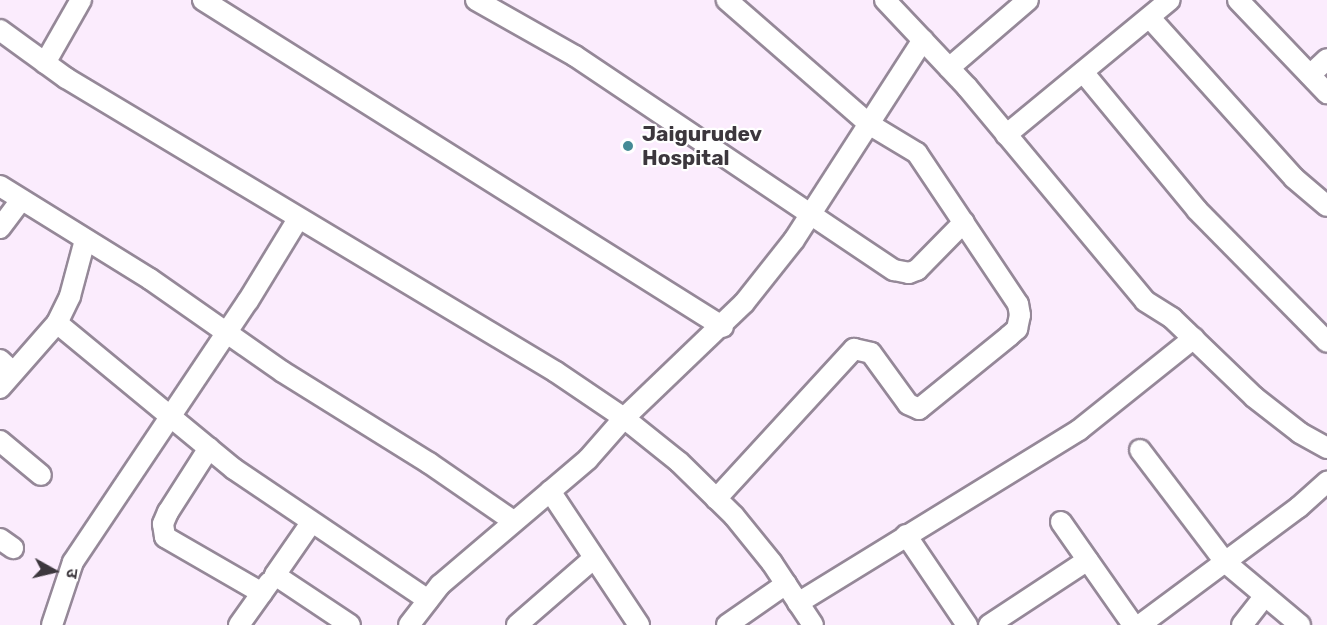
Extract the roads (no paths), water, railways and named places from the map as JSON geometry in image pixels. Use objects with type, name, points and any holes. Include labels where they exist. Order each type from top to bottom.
[{"type":"street","points":[[45,63],[81,0]]},
{"type":"street","points":[[203,0],[723,327]]},
{"type":"street","points":[[476,0],[575,56],[902,273],[917,270],[964,222]]},
{"type":"street","points":[[716,499],[854,349],[871,353],[908,404],[919,409],[1017,329],[1018,304],[917,153],[869,124],[727,0]]},
{"type":"street","points":[[885,0],[949,68],[1144,301],[1194,338],[1254,397],[1300,433],[1327,448]]},
{"type":"street","points":[[949,68],[1028,0]]},
{"type":"street","points":[[1006,135],[1170,0]]},
{"type":"street","points":[[1238,0],[1327,93]]},
{"type":"street","points":[[1150,18],[1294,178],[1327,206]]},
{"type":"street","points":[[0,30],[45,63],[298,219],[556,372],[624,418],[716,499],[786,584],[813,625]]},
{"type":"street","points":[[409,625],[440,585],[588,459],[624,418],[723,327],[770,273],[811,214],[923,40]]},
{"type":"street","points":[[1310,75],[1327,59]]},
{"type":"street","points":[[1083,72],[1197,210],[1327,342]]},
{"type":"street","points":[[0,186],[513,521]]},
{"type":"street","points":[[0,228],[21,200]]},
{"type":"street","points":[[57,623],[73,562],[227,333],[298,219]]},
{"type":"street","points":[[0,387],[7,366],[57,323],[70,296],[85,240]]},
{"type":"street","points":[[57,323],[209,448],[311,523],[428,600]]},
{"type":"street","points":[[798,603],[1078,430],[1194,338]]},
{"type":"street","points":[[0,441],[41,475]]},
{"type":"street","points":[[209,448],[168,512],[163,524],[165,537],[262,593]]},
{"type":"street","points":[[1140,450],[1226,562],[1300,625]]},
{"type":"street","points":[[1140,625],[1226,562],[1327,482]]},
{"type":"street","points":[[550,491],[639,625]]},
{"type":"street","points":[[1061,522],[1133,625]]},
{"type":"street","points":[[239,625],[311,523]]},
{"type":"street","points":[[906,535],[967,625]]},
{"type":"street","points":[[517,625],[594,558]]},
{"type":"street","points":[[989,625],[1088,560]]},
{"type":"street","points":[[275,575],[350,625]]},
{"type":"street","points":[[727,625],[786,584]]},
{"type":"street","points":[[1242,625],[1265,596]]},
{"type":"place","name":"Jaigurudev Hospital","points":[[628,146]]}]
